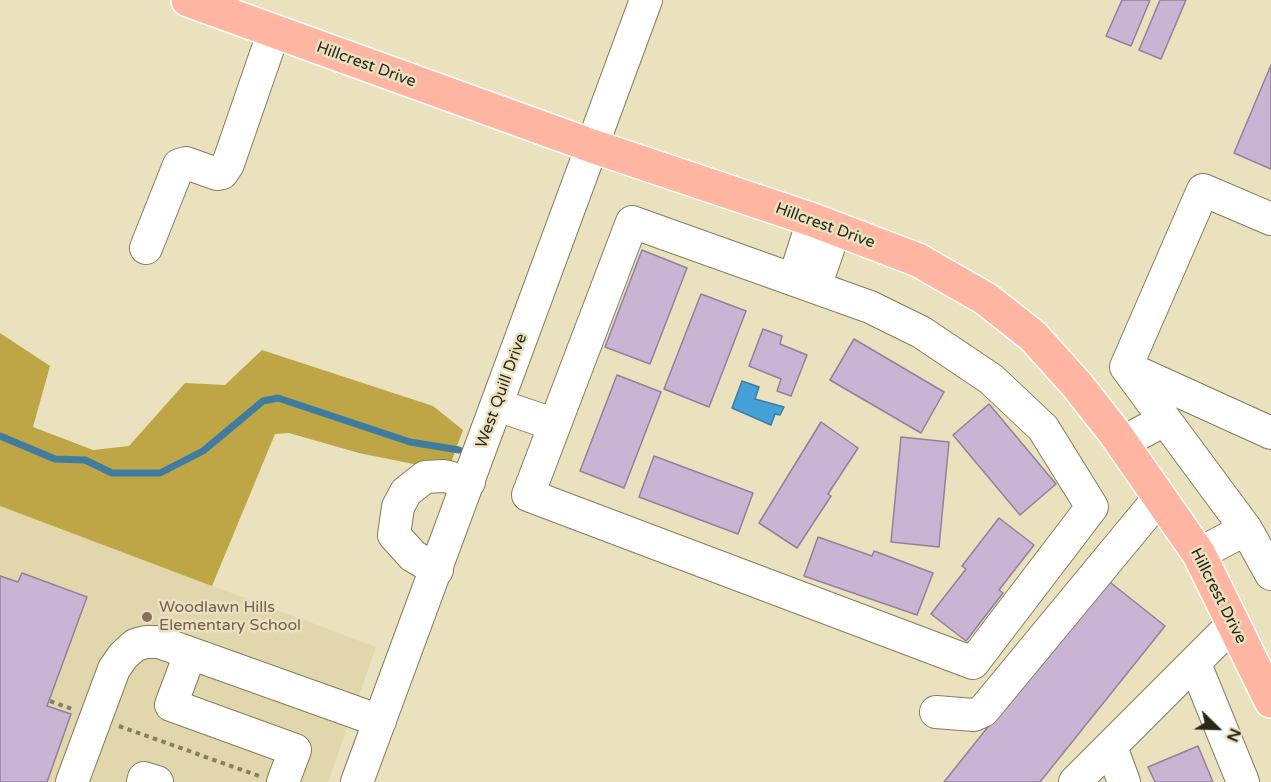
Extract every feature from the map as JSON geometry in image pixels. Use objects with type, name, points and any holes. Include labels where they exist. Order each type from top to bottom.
[{"type":"main road","name":"Hillcrest Drive","points":[[188,0],[592,146],[824,224],[918,260],[986,299],[1033,336],[1077,385],[1122,443],[1199,554],[1232,625],[1270,696]]},
{"type":"street","name":"West Quill Drive","points":[[357,782],[646,0]]},
{"type":"street","points":[[146,248],[179,165],[186,163],[217,174],[222,173],[228,164],[274,31]]},
{"type":"street","points":[[1126,367],[1203,190],[1271,219]]},
{"type":"street","points":[[632,222],[870,307],[921,332],[991,379],[1043,428],[1092,507],[973,663],[528,495],[553,423],[632,222]]},
{"type":"street","points":[[804,283],[824,224]]},
{"type":"street","points":[[1126,367],[1246,529],[1271,574]]},
{"type":"street","points":[[1126,367],[1271,433]]},
{"type":"street","points":[[497,405],[553,423]]},
{"type":"street","points":[[1122,443],[1164,420]]},
{"type":"street","points":[[437,570],[414,556],[394,535],[398,507],[406,492],[425,477],[444,476],[469,483]]},
{"type":"street","points":[[936,712],[974,715],[983,711],[1159,498]]},
{"type":"street","points":[[1199,554],[1246,529]]},
{"type":"street","points":[[1075,782],[1232,625]]},
{"type":"street","points":[[72,782],[114,669],[135,645],[159,642],[380,721]]},
{"type":"street","points":[[190,654],[171,705],[295,750],[274,780]]},
{"type":"street","points":[[1195,664],[1243,782]]},
{"type":"street","points":[[1111,747],[1124,782]]},
{"type":"street","points":[[143,782],[144,778],[156,782]]},
{"type":"path","points":[[50,701],[274,780]]},
{"type":"shaded area","points":[[0,333],[50,366],[33,427],[93,450],[129,446],[185,383],[225,385],[262,350],[433,406],[463,430],[448,471],[359,453],[289,433],[275,434],[212,586],[0,506]]},
{"type":"shaded area","name":"Woodlawn Hills Elementary School","points":[[0,506],[376,647],[328,782],[0,782]]},
{"type":"water","points":[[742,381],[759,387],[755,399],[784,407],[780,415],[775,414],[771,425],[732,408]]},
{"type":"building","points":[[1122,0],[1150,0],[1131,46],[1106,36]]},
{"type":"building","points":[[1160,0],[1186,0],[1161,59],[1139,50]]},
{"type":"building","points":[[1271,65],[1271,169],[1234,153]]},
{"type":"building","points":[[642,250],[687,268],[650,364],[605,347]]},
{"type":"building","points":[[701,294],[746,311],[709,407],[664,389]]},
{"type":"building","points":[[763,329],[782,336],[780,344],[807,355],[791,396],[777,391],[781,379],[749,366]]},
{"type":"building","points":[[854,339],[944,392],[921,433],[830,380]]},
{"type":"building","points":[[617,375],[661,392],[624,488],[580,471]]},
{"type":"building","points":[[989,404],[1056,484],[1020,515],[953,435]]},
{"type":"building","points":[[821,422],[858,448],[828,494],[831,496],[797,548],[759,523]]},
{"type":"building","points":[[901,437],[949,442],[939,547],[891,542]]},
{"type":"building","points":[[654,456],[753,493],[738,534],[639,497]]},
{"type":"building","points":[[999,518],[1034,545],[999,590],[1003,593],[966,641],[931,614],[966,569],[962,566]]},
{"type":"building","points":[[818,537],[872,556],[874,551],[933,573],[917,615],[804,576]]},
{"type":"building","points":[[22,573],[87,597],[47,706],[71,714],[47,782],[0,782],[0,576],[18,582]]},
{"type":"building","points":[[1106,579],[1165,626],[1040,782],[944,782]]},
{"type":"building","points":[[1198,746],[1213,782],[1155,782],[1148,767]]},
{"type":"waterway","points":[[0,436],[55,459],[85,460],[112,473],[160,473],[203,451],[263,401],[278,398],[410,442],[459,450]]},
{"type":"place","name":"Woodlawn Hills Elementary School","points":[[147,617]]}]
